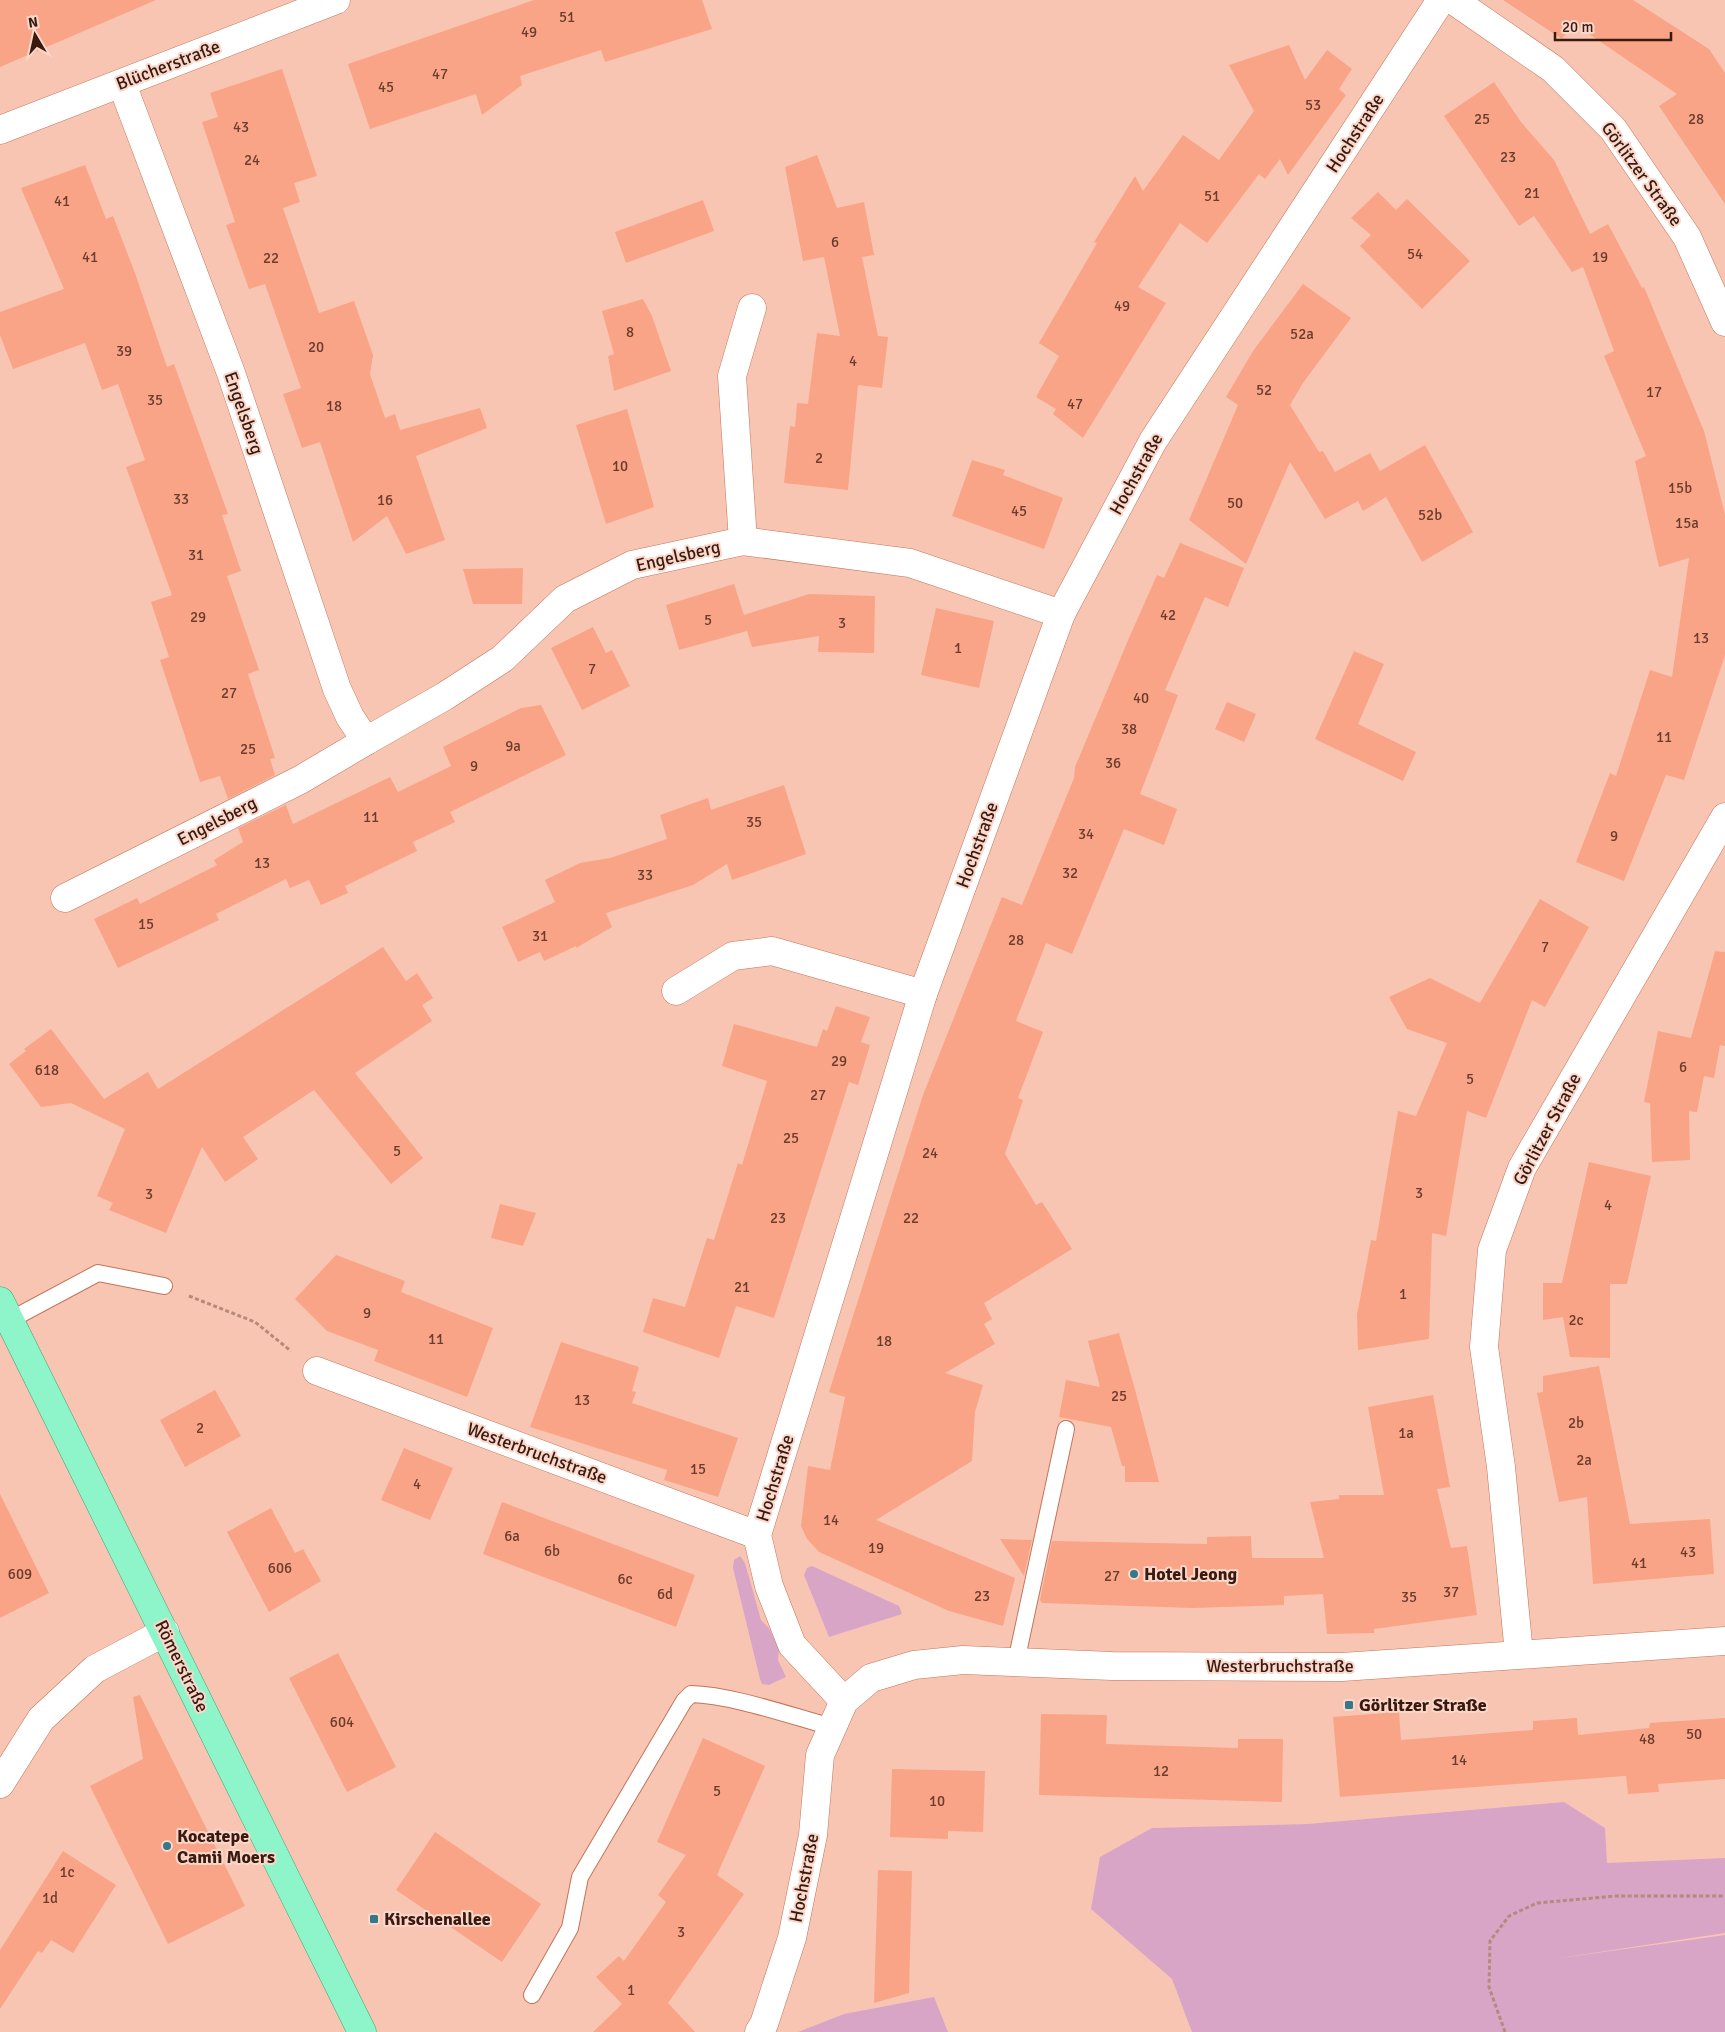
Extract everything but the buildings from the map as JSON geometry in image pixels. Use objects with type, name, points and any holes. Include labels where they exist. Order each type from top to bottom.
[{"type":"main road","name":"Römerstraße","points":[[5,1310],[362,2032]]},
{"type":"street","name":"Blücherstraße","points":[[0,130],[336,0]]},
{"type":"street","name":"Hochstraße","points":[[759,2032],[764,2024],[792,1938],[813,1835],[820,1755],[844,1701],[792,1645],[769,1586],[758,1534],[923,994],[1061,614],[1153,441],[1441,0]]},
{"type":"street","name":"Görlitzer Straße","points":[[1453,0],[1553,69],[1612,129],[1687,237],[1725,322]]},
{"type":"street","name":"Engelsberg","points":[[122,84],[231,373],[337,689],[350,717],[366,741]]},
{"type":"street","name":"Engelsberg","points":[[743,541],[732,376],[752,308]]},
{"type":"street","name":"Engelsberg","points":[[66,898],[300,780],[445,696],[502,660],[565,599],[632,565],[743,541],[910,563],[1061,614]]},
{"type":"street","name":"Görlitzer Straße","points":[[1519,1654],[1501,1467],[1484,1347],[1492,1250],[1522,1168],[1725,817]]},
{"type":"street","points":[[676,991],[733,956],[772,951],[923,994]]},
{"type":"street","name":"Westerbruchstraße","points":[[317,1371],[758,1534]]},
{"type":"street","points":[[0,1784],[41,1719],[95,1669],[165,1632]]},
{"type":"street","name":"Westerbruchstraße","points":[[844,1701],[871,1678],[914,1666],[962,1660],[1112,1666],[1342,1667],[1725,1641]]},
{"type":"lane","points":[[5,1310],[98,1272],[164,1286]]},
{"type":"lane","points":[[1016,1662],[1066,1429]]},
{"type":"lane","points":[[532,1995],[570,1928],[580,1877],[684,1700],[691,1694],[702,1694],[832,1727]]},
{"type":"path","points":[[164,1286],[254,1322],[317,1371]]},
{"type":"path","points":[[1505,2032],[1490,1987],[1490,1941],[1509,1916],[1536,1903],[1616,1896],[1725,1896]]},
{"type":"shaded area","points":[[740,1556],[745,1563],[761,1620],[769,1628],[779,1650],[778,1660],[786,1677],[769,1685],[762,1684],[760,1679],[733,1568],[734,1560]]},
{"type":"shaded area","points":[[812,1566],[899,1606],[902,1614],[829,1637],[804,1575],[807,1568]]},
{"type":"shaded area","points":[[1564,1802],[1605,1828],[1607,1863],[1725,1858],[1725,1933],[1553,1959],[1725,1935],[1725,2032],[1192,2032],[1172,1979],[1091,1909],[1100,1857],[1152,1828],[1308,1824]]},
{"type":"shaded area","points":[[934,1997],[948,2032],[798,2032],[844,2014]]},
{"type":"place","name":"Hotel Jeong","points":[[1134,1574]]},
{"type":"place","name":"Görlitzer Straße","points":[[1349,1705]]},
{"type":"place","name":"Kocatepe Camii Moers","points":[[167,1846]]},
{"type":"place","name":"Kirschenallee","points":[[374,1919]]}]
